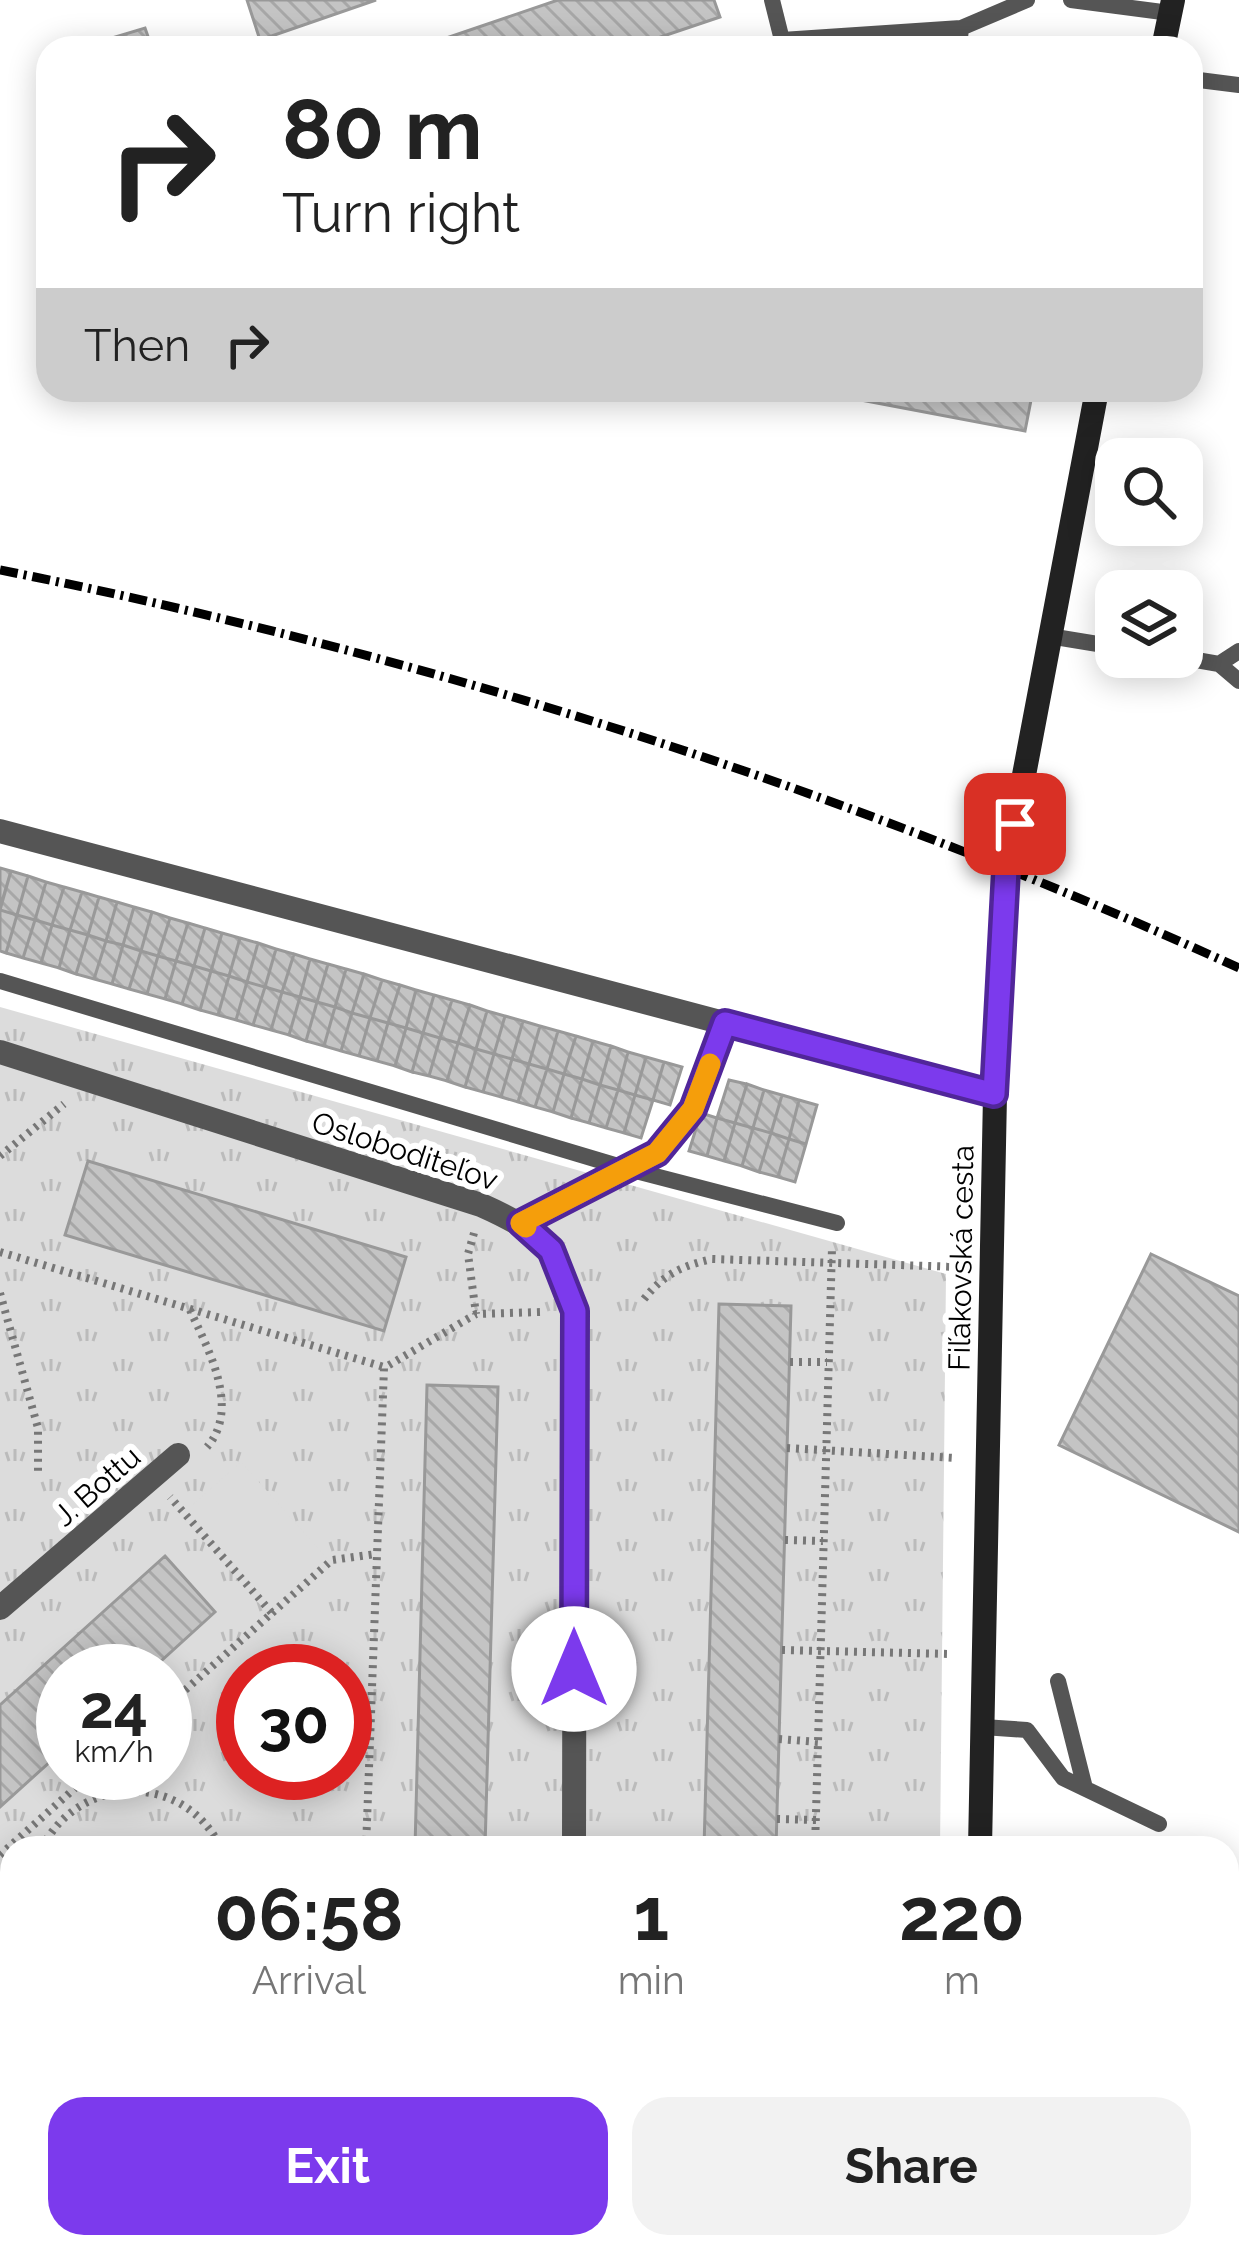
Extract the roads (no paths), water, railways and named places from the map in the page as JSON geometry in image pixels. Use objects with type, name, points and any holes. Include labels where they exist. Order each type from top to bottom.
[{"type":"street","name":"Fiľakovská cesta","points":[[980,1836],[994,1094],[1006,870],[1094,402]]},
{"type":"street","points":[[0,831],[994,1094]]},
{"type":"street","name":"Osloboditeľov","points":[[0,1052],[481,1205],[521,1223],[551,1250],[575,1311],[574,1836]]},
{"type":"street","name":"J. Bottu","points":[[0,1608],[190,1454]]},
{"type":"lane","points":[[772,0],[779,36]]},
{"type":"lane","points":[[871,36],[962,28],[1027,0]]},
{"type":"lane","points":[[1071,0],[1171,7]]},
{"type":"lane","points":[[961,36],[962,28]]},
{"type":"lane","points":[[1203,81],[1239,86]]},
{"type":"lane","points":[[1049,636],[1095,644]]},
{"type":"lane","points":[[1220,664],[1239,651]]},
{"type":"lane","points":[[1203,661],[1220,664],[1239,681]]},
{"type":"lane","points":[[0,981],[628,1169],[837,1223]]},
{"type":"lane","points":[[521,1223],[657,1153],[693,1109],[725,1023]]},
{"type":"lane","points":[[1058,1682],[1089,1790]]},
{"type":"lane","points":[[983,1727],[1027,1730],[1063,1778],[1159,1824]]},
{"type":"railway","points":[[0,570],[317,642],[631,733],[939,842],[1239,968]]}]
